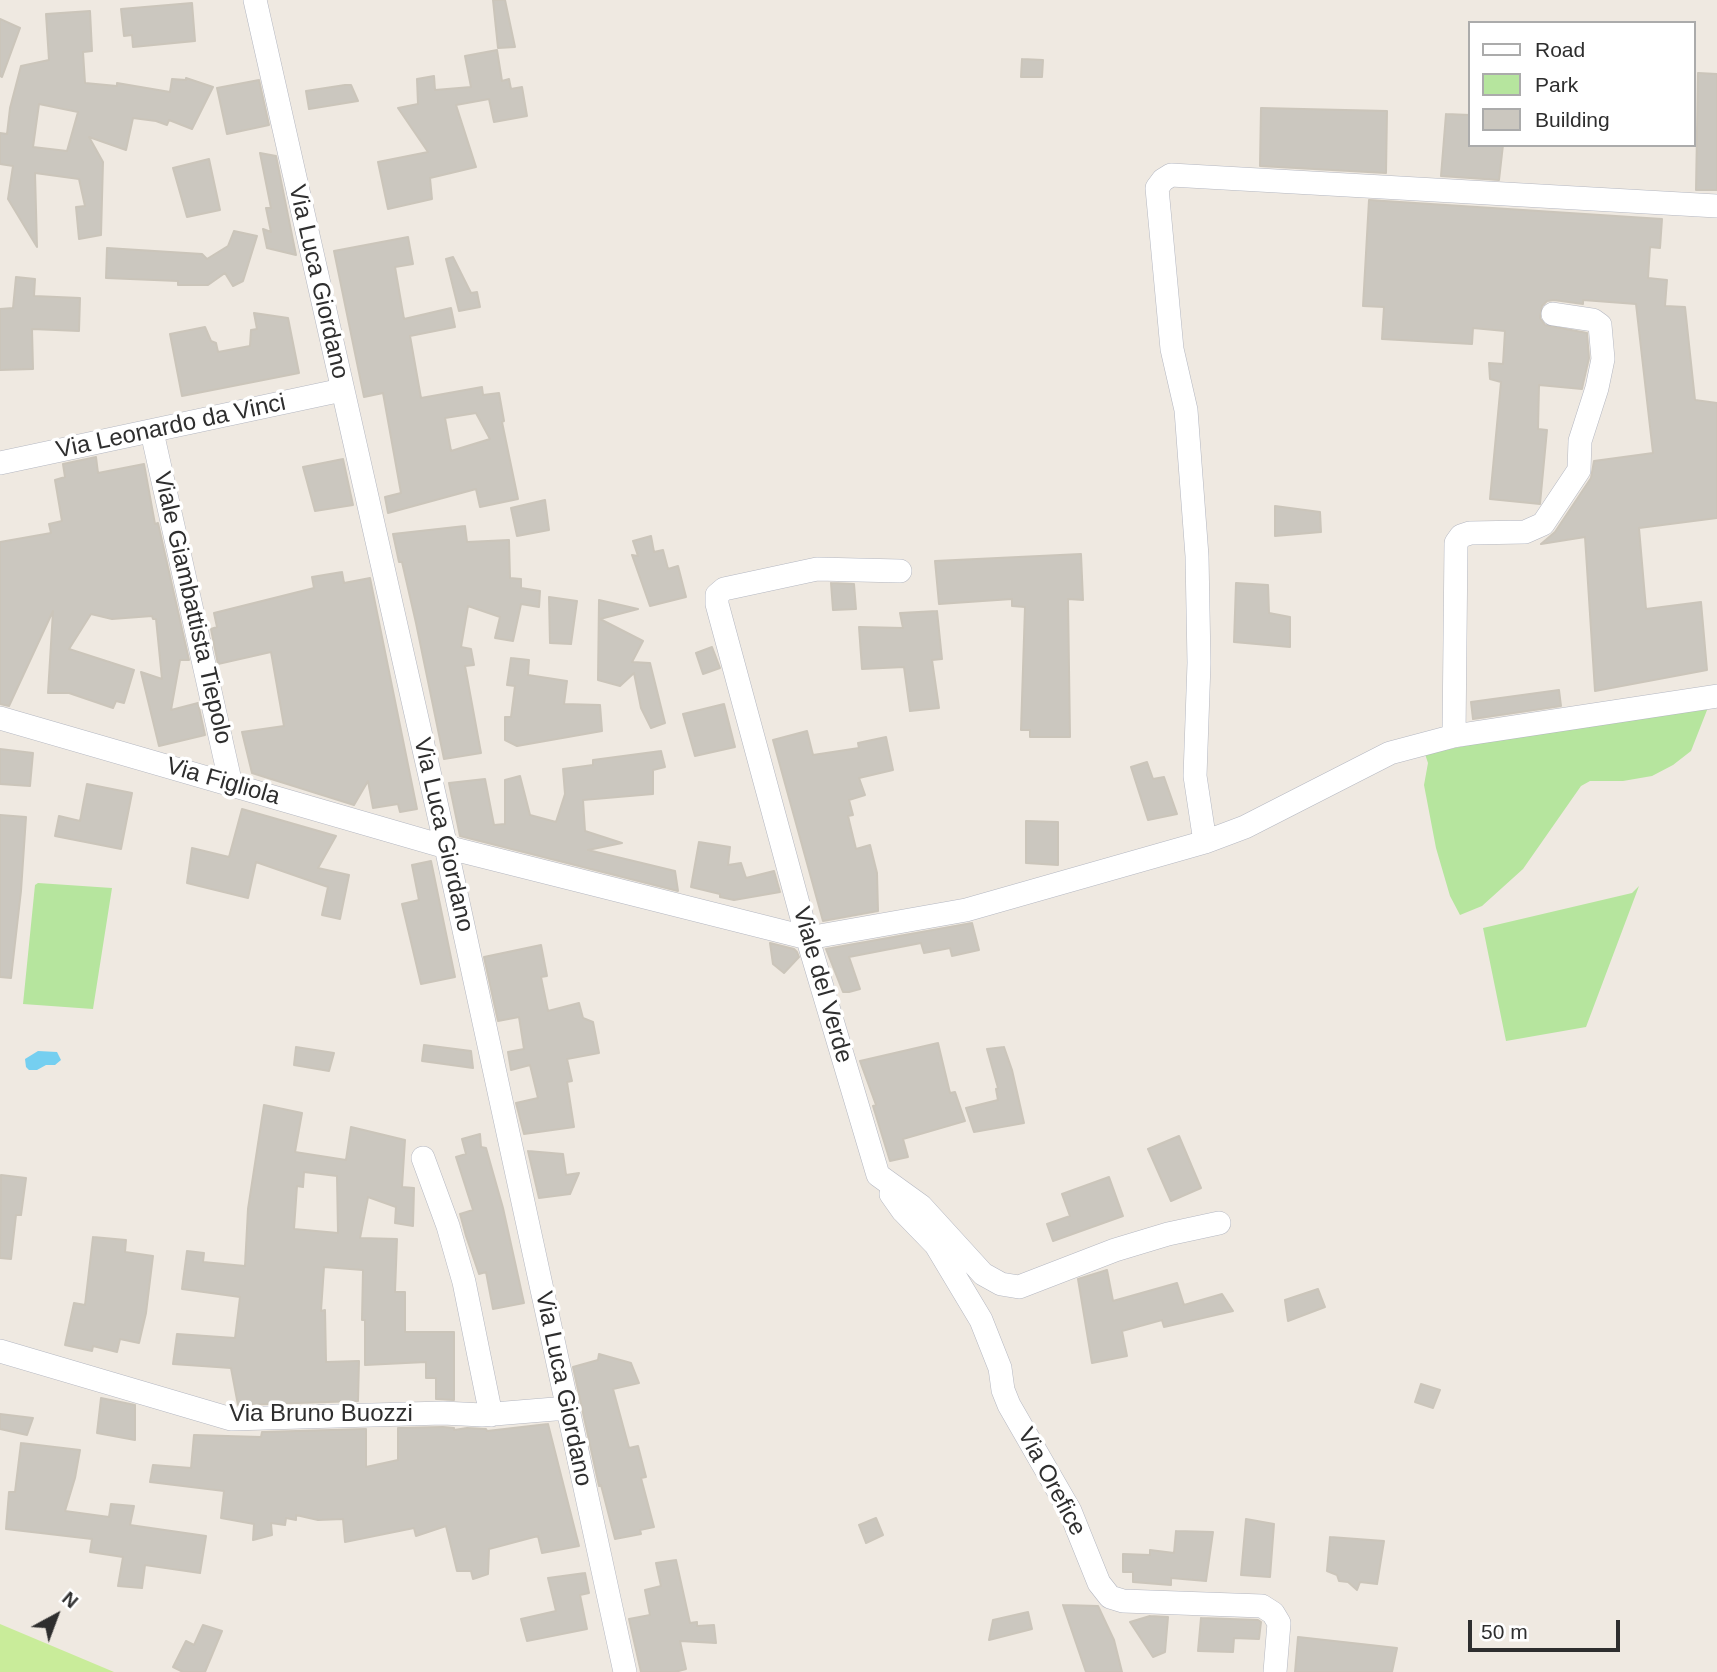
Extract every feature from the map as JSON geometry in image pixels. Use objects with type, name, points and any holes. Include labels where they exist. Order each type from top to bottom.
[{"type":"street","name":"Via Luca Giordano","points":[[254,0],[446,847],[625,1672]]},
{"type":"street","points":[[1205,842],[1195,776],[1199,663],[1195,530],[1186,410],[1172,349],[1157,188],[1163,180],[1171,175],[1717,205]]},
{"type":"street","points":[[1454,736],[1455,543],[1461,536],[1469,533],[1525,532],[1543,524],[1578,470],[1580,441],[1603,359],[1600,325],[1593,320],[1553,314]]},
{"type":"street","name":"Via Leonardo da Vinci","points":[[0,463],[342,390]]},
{"type":"street","name":"Viale Giambattista Tiepolo","points":[[152,432],[232,785]]},
{"type":"street","name":"Viale del Verde","points":[[878,1175],[808,938],[717,604],[717,595],[724,589],[817,569],[900,571]]},
{"type":"street","points":[[808,938],[966,910],[1205,842],[1245,827],[1390,753],[1454,736],[1717,696]]},
{"type":"street","name":"Via Figliola","points":[[0,718],[446,847],[808,938]]},
{"type":"street","points":[[423,1158],[464,1282],[491,1415]]},
{"type":"street","points":[[878,1175],[921,1206],[984,1274],[1001,1284],[1019,1287],[1115,1250],[1219,1223]]},
{"type":"street","name":"Via Orefice","points":[[878,1175],[903,1212],[936,1245],[981,1320],[1000,1368],[1003,1390],[1009,1405],[1070,1511],[1099,1583],[1110,1597],[1123,1601],[1262,1606],[1273,1613],[1279,1623],[1275,1672]]},
{"type":"street","name":"Via Bruno Buozzi","points":[[0,1351],[232,1419],[443,1413],[491,1415],[567,1408]]},
{"type":"green space","points":[[1709,705],[1691,751],[1652,776],[1623,781],[1590,781],[1581,786],[1523,869],[1482,906],[1460,915],[1450,896],[1436,848],[1424,785],[1428,763],[1425,754],[1509,737]]},
{"type":"green space","points":[[38,883],[112,888],[93,1009],[23,1004],[35,885]]},
{"type":"green space","points":[[1639,886],[1586,1027],[1506,1041],[1483,928],[1632,893]]},
{"type":"green space","points":[[0,1624],[114,1672],[0,1672]]},
{"type":"water","points":[[38,1051],[57,1052],[61,1060],[55,1065],[29,1070],[25,1059]]},
{"type":"building","points":[[493,0],[505,0],[515,47],[498,48]]},
{"type":"building","points":[[192,3],[195,41],[133,47],[132,35],[124,36],[121,9]]},
{"type":"building","points":[[90,11],[92,51],[83,52],[85,83],[117,86],[117,83],[170,92],[172,79],[186,78],[213,87],[192,129],[169,120],[167,125],[133,118],[126,150],[89,137],[103,162],[101,235],[79,239],[76,207],[85,206],[79,179],[35,173],[37,247],[8,199],[13,166],[0,164],[0,133],[7,134],[10,108],[21,66],[49,60],[46,14]],"holes":[[[39,104],[78,112],[67,151],[33,147]]]},
{"type":"building","points":[[0,19],[20,28],[2,77],[0,76]]},
{"type":"building","points":[[497,50],[502,81],[509,79],[511,89],[522,87],[527,116],[494,122],[489,99],[456,105],[476,167],[430,178],[432,199],[388,209],[378,162],[428,152],[398,108],[418,104],[417,79],[434,76],[435,90],[471,87],[465,56]]},
{"type":"building","points":[[1022,59],[1043,60],[1042,77],[1021,77]]},
{"type":"building","points":[[1698,73],[1717,74],[1717,190],[1696,190]]},
{"type":"building","points":[[259,80],[269,125],[227,134],[217,88]]},
{"type":"building","points":[[351,85],[358,101],[309,109],[306,91]]},
{"type":"building","points":[[1261,108],[1387,111],[1386,173],[1260,166]]},
{"type":"building","points":[[1446,114],[1468,115],[1468,147],[1503,147],[1499,180],[1441,176]]},
{"type":"building","points":[[260,153],[276,156],[296,255],[267,248],[263,229],[271,232],[266,208],[271,208]]},
{"type":"building","points":[[209,159],[220,210],[187,217],[173,168]]},
{"type":"building","points":[[1369,200],[1662,219],[1660,248],[1650,247],[1648,278],[1667,280],[1665,306],[1685,307],[1695,400],[1717,403],[1717,518],[1639,528],[1646,609],[1701,602],[1707,670],[1595,691],[1585,537],[1541,544],[1555,532],[1591,478],[1594,461],[1653,453],[1636,304],[1583,300],[1583,304],[1554,300],[1547,301],[1542,306],[1540,318],[1545,325],[1587,333],[1589,358],[1582,389],[1539,385],[1538,429],[1547,430],[1540,504],[1490,499],[1501,382],[1490,379],[1489,363],[1503,364],[1505,331],[1473,328],[1472,344],[1382,339],[1384,307],[1363,306]]},
{"type":"building","points":[[234,231],[257,236],[243,281],[233,286],[225,273],[208,285],[106,278],[107,248],[202,254],[207,259],[228,246]]},
{"type":"building","points":[[408,237],[413,264],[395,267],[404,319],[451,308],[455,327],[410,336],[421,398],[482,387],[483,395],[499,393],[502,422],[518,499],[480,507],[476,489],[388,513],[385,497],[401,493],[383,393],[364,397],[334,251]],"holes":[[[476,413],[490,439],[451,451],[445,418]]]},
{"type":"building","points":[[453,257],[471,293],[477,292],[480,307],[459,311],[446,259]]},
{"type":"building","points":[[16,277],[35,279],[34,296],[80,298],[79,331],[32,329],[33,369],[0,370],[0,309],[13,308]]},
{"type":"building","points":[[254,313],[288,318],[299,373],[182,396],[170,334],[205,327],[211,341],[216,343],[218,352],[250,346],[251,330],[257,329]]},
{"type":"building","points":[[96,457],[98,473],[144,464],[155,524],[158,523],[189,660],[180,660],[171,710],[198,703],[205,735],[159,746],[141,672],[162,679],[156,619],[152,616],[112,619],[91,614],[69,649],[134,670],[124,703],[116,701],[113,708],[69,693],[48,693],[53,611],[9,706],[0,704],[0,542],[51,533],[49,524],[62,521],[55,480],[65,477],[63,464]]},
{"type":"building","points":[[343,459],[353,505],[315,511],[303,467]]},
{"type":"building","points":[[545,500],[549,530],[517,536],[511,508]]},
{"type":"building","points":[[1275,506],[1320,512],[1321,532],[1275,536]]},
{"type":"building","points":[[465,526],[467,542],[509,540],[510,578],[521,579],[521,588],[540,591],[539,607],[521,604],[513,641],[495,638],[500,617],[468,606],[461,647],[471,649],[474,665],[465,666],[481,753],[444,759],[416,623],[393,534]]},
{"type":"building","points":[[651,536],[654,552],[663,550],[668,569],[678,566],[686,597],[650,606],[632,555],[638,556],[633,541]]},
{"type":"building","points":[[1081,554],[1083,600],[1068,599],[1070,737],[1030,737],[1030,730],[1021,730],[1025,607],[1012,606],[1012,599],[939,604],[935,561]]},
{"type":"building","points":[[342,572],[344,583],[370,578],[417,809],[400,812],[398,804],[373,808],[368,781],[354,805],[252,773],[242,732],[284,726],[271,652],[218,664],[211,629],[217,627],[214,613],[314,588],[312,577]]},
{"type":"building","points":[[831,583],[854,584],[856,609],[833,610]]},
{"type":"building","points":[[1236,583],[1268,585],[1269,613],[1290,617],[1290,647],[1234,642]]},
{"type":"building","points":[[549,597],[577,601],[571,644],[550,643]]},
{"type":"building","points":[[599,600],[638,609],[600,619],[643,641],[632,662],[650,663],[665,723],[651,728],[641,708],[634,673],[620,686],[598,680]]},
{"type":"building","points":[[937,611],[942,659],[932,660],[939,708],[910,711],[904,667],[862,669],[859,627],[903,628],[900,613]]},
{"type":"building","points":[[712,647],[720,668],[703,674],[696,653]]},
{"type":"building","points":[[511,658],[529,660],[528,675],[567,681],[564,704],[600,705],[602,731],[517,746],[505,740],[505,717],[511,717],[515,686],[507,685]]},
{"type":"building","points":[[1559,690],[1561,706],[1473,719],[1471,702]]},
{"type":"building","points":[[724,704],[735,747],[695,756],[683,714]]},
{"type":"building","points":[[807,731],[813,755],[859,748],[858,743],[886,737],[893,770],[859,778],[865,795],[849,800],[853,815],[848,816],[856,849],[870,845],[877,873],[878,911],[823,921],[773,740]]},
{"type":"building","points":[[0,749],[33,753],[30,786],[0,784]]},
{"type":"building","points":[[661,751],[665,767],[653,770],[653,794],[583,800],[585,831],[622,843],[588,850],[675,871],[678,891],[460,836],[449,783],[485,779],[494,825],[505,824],[505,780],[520,776],[530,815],[556,822],[565,794],[563,769],[593,765],[593,760]]},
{"type":"building","points":[[1147,762],[1153,779],[1164,777],[1177,814],[1148,820],[1131,767]]},
{"type":"building","points":[[87,784],[132,793],[121,849],[55,836],[59,816],[80,821]]},
{"type":"building","points":[[242,809],[336,836],[318,868],[349,875],[340,919],[322,915],[328,887],[256,862],[248,898],[187,883],[192,848],[229,857]]},
{"type":"building","points":[[0,815],[26,817],[11,978],[0,977]]},
{"type":"building","points":[[1026,821],[1058,822],[1058,865],[1026,863]]},
{"type":"building","points":[[699,842],[730,847],[728,865],[741,863],[746,878],[774,871],[780,892],[734,900],[691,887]]},
{"type":"building","points":[[431,861],[455,977],[421,984],[402,904],[419,900],[412,865]]},
{"type":"building","points":[[972,923],[979,950],[952,956],[950,948],[924,953],[921,943],[849,957],[860,989],[849,992],[843,992],[826,949]]},
{"type":"building","points":[[770,943],[797,952],[799,957],[784,973],[773,964]]},
{"type":"building","points":[[541,945],[547,976],[541,977],[548,1011],[579,1003],[583,1018],[593,1022],[599,1053],[567,1059],[572,1081],[567,1082],[574,1127],[524,1134],[516,1103],[538,1098],[530,1065],[511,1070],[508,1052],[524,1049],[519,1017],[498,1021],[484,957]]},
{"type":"building","points":[[938,1043],[950,1093],[955,1092],[965,1121],[903,1139],[908,1157],[890,1161],[873,1106],[876,1105],[860,1061]]},
{"type":"building","points":[[424,1045],[471,1051],[473,1068],[422,1061]]},
{"type":"building","points":[[296,1047],[334,1053],[329,1071],[294,1065]]},
{"type":"building","points":[[1004,1047],[1024,1123],[974,1132],[966,1108],[998,1100],[998,1088],[987,1049]]},
{"type":"building","points":[[264,1105],[302,1113],[295,1152],[346,1160],[351,1127],[405,1140],[402,1187],[414,1188],[413,1226],[395,1223],[396,1207],[368,1197],[360,1238],[397,1239],[395,1292],[405,1292],[405,1332],[454,1332],[454,1400],[436,1399],[436,1378],[426,1378],[426,1362],[365,1365],[363,1270],[324,1267],[321,1311],[325,1310],[326,1362],[359,1361],[358,1401],[238,1405],[231,1368],[173,1364],[177,1334],[235,1338],[240,1297],[182,1289],[187,1251],[204,1253],[203,1262],[245,1266],[248,1209]],"holes":[[[304,1172],[337,1176],[338,1233],[294,1229],[297,1186],[303,1187]]]},
{"type":"building","points":[[480,1134],[481,1147],[486,1148],[503,1208],[524,1303],[493,1309],[486,1272],[479,1274],[460,1214],[473,1210],[456,1157],[466,1154],[462,1139]]},
{"type":"building","points":[[1179,1136],[1201,1188],[1171,1201],[1148,1149]]},
{"type":"building","points":[[528,1151],[563,1154],[566,1175],[579,1173],[570,1194],[539,1198]]},
{"type":"building","points":[[1,1175],[26,1178],[21,1215],[16,1215],[11,1259],[0,1258]]},
{"type":"building","points":[[1109,1177],[1123,1216],[1053,1241],[1047,1224],[1070,1216],[1062,1194]]},
{"type":"building","points":[[93,1237],[126,1240],[125,1252],[153,1256],[146,1313],[139,1343],[120,1339],[117,1352],[93,1346],[92,1351],[65,1345],[74,1303],[85,1305]]},
{"type":"building","points":[[1107,1270],[1113,1301],[1177,1283],[1184,1305],[1222,1294],[1233,1311],[1164,1327],[1162,1320],[1122,1331],[1127,1356],[1092,1363],[1078,1279]]},
{"type":"building","points":[[1318,1289],[1325,1307],[1288,1321],[1285,1300]]},
{"type":"building","points":[[599,1354],[631,1363],[639,1383],[613,1389],[629,1448],[638,1446],[646,1477],[641,1478],[654,1527],[640,1530],[641,1534],[615,1539],[601,1485],[599,1486],[573,1367],[598,1360]]},
{"type":"building","points":[[1421,1384],[1440,1390],[1433,1408],[1415,1402]]},
{"type":"building","points":[[101,1398],[135,1405],[135,1440],[97,1433]]},
{"type":"building","points":[[0,1414],[33,1418],[27,1435],[0,1429]]},
{"type":"building","points":[[548,1424],[579,1546],[542,1553],[538,1536],[489,1549],[488,1574],[473,1579],[471,1571],[457,1571],[446,1526],[416,1536],[414,1528],[345,1542],[343,1519],[318,1520],[296,1515],[296,1520],[286,1518],[285,1525],[271,1523],[272,1535],[253,1540],[254,1524],[221,1518],[224,1491],[150,1482],[153,1465],[191,1468],[194,1435],[261,1437],[262,1432],[366,1429],[366,1467],[398,1460],[398,1428],[443,1427],[487,1431]]},
{"type":"building","points":[[21,1443],[80,1450],[65,1511],[109,1517],[111,1504],[134,1506],[130,1525],[206,1536],[200,1573],[145,1565],[142,1588],[118,1586],[123,1557],[90,1552],[92,1539],[6,1529],[9,1492],[15,1492]]},
{"type":"building","points":[[876,1518],[883,1535],[866,1543],[859,1525]]},
{"type":"building","points":[[1246,1519],[1274,1524],[1270,1577],[1241,1575]]},
{"type":"building","points":[[1176,1531],[1213,1532],[1206,1581],[1171,1578],[1171,1585],[1133,1582],[1133,1572],[1123,1572],[1123,1554],[1150,1555],[1150,1550],[1174,1553]]},
{"type":"building","points":[[1330,1537],[1384,1541],[1377,1584],[1360,1582],[1357,1590],[1327,1571]]},
{"type":"building","points":[[676,1560],[690,1623],[697,1622],[697,1626],[714,1625],[716,1643],[680,1641],[686,1669],[675,1672],[641,1672],[629,1619],[650,1615],[645,1590],[661,1586],[656,1563]]},
{"type":"building","points":[[585,1573],[589,1593],[580,1595],[587,1629],[527,1641],[521,1619],[556,1611],[548,1578]]},
{"type":"building","points":[[1063,1605],[1098,1606],[1114,1640],[1122,1672],[1086,1672]]},
{"type":"building","points":[[1028,1612],[1032,1629],[989,1640],[993,1620]]},
{"type":"building","points":[[1150,1616],[1168,1617],[1165,1652],[1153,1657],[1130,1622]]},
{"type":"building","points":[[1201,1618],[1258,1620],[1261,1622],[1259,1639],[1234,1638],[1233,1652],[1198,1651]]},
{"type":"building","points":[[203,1625],[222,1631],[205,1672],[183,1672],[173,1667],[186,1641],[194,1645]]},
{"type":"building","points":[[1298,1637],[1397,1648],[1392,1672],[1295,1672]]}]
